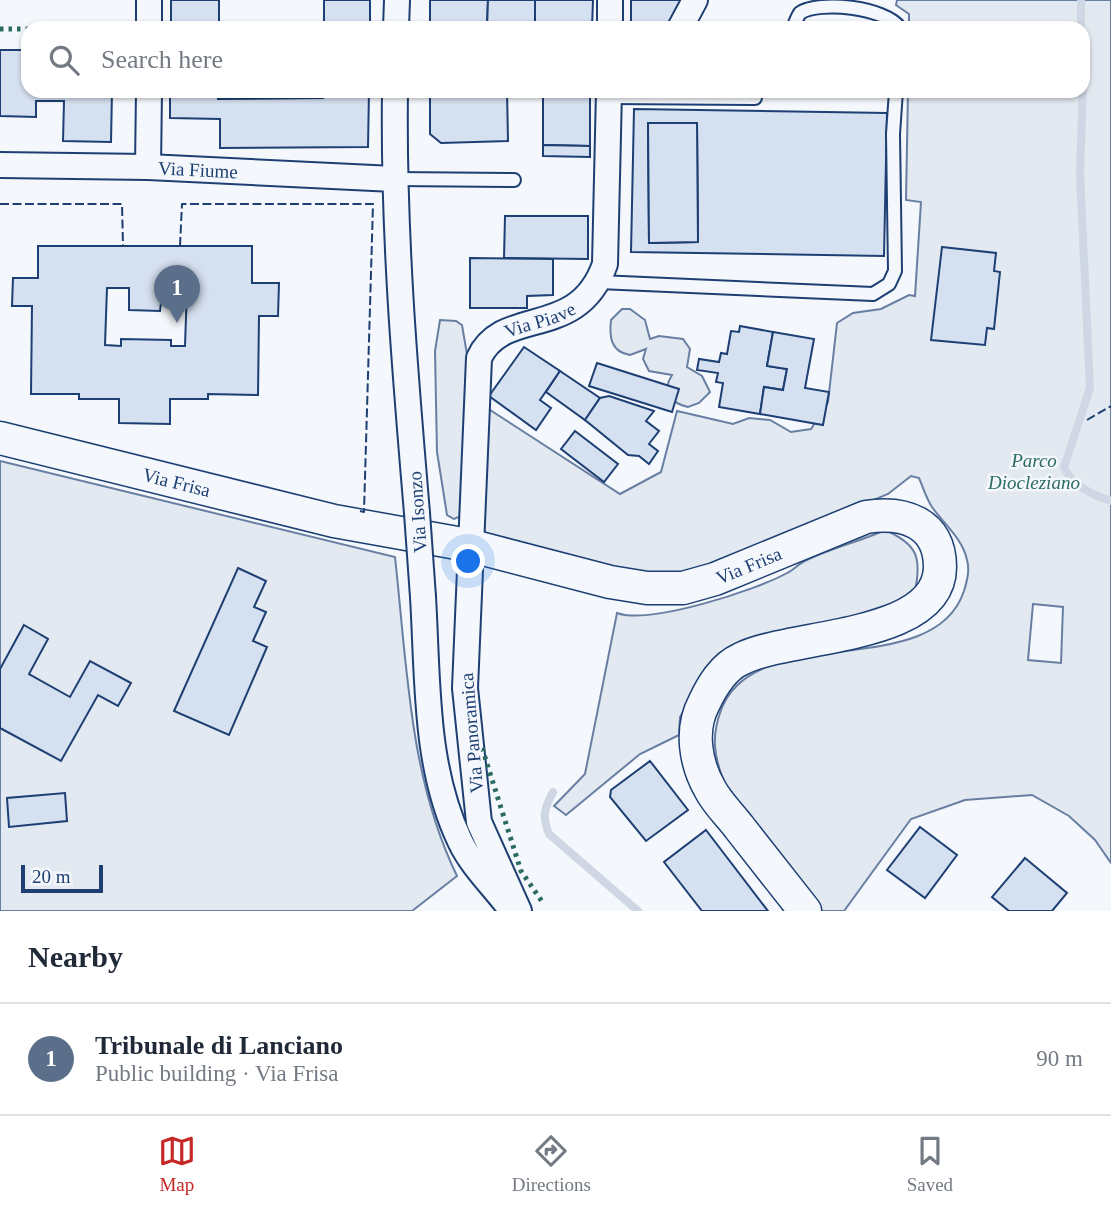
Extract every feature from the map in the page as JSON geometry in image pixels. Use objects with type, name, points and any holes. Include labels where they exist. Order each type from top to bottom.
[{"type":"street","points":[[149,0],[149,21]]},
{"type":"street","points":[[396,21],[397,0]]},
{"type":"street","points":[[610,0],[610,21]]},
{"type":"street","points":[[684,21],[695,0]]},
{"type":"street","points":[[148,167],[149,98]]},
{"type":"street","name":"Via Isonzo","points":[[395,98],[394,179],[400,306],[418,513],[434,761],[446,808],[461,844],[511,911]]},
{"type":"street","points":[[599,282],[605,264],[609,98]]},
{"type":"street","name":"Via Fiume","points":[[0,165],[148,167],[394,179]]},
{"type":"street","name":"Via Piave","points":[[468,545],[478,370],[484,347],[502,332],[556,317],[576,307],[589,296],[599,282]]},
{"type":"street","name":"Via Frisa","points":[[0,438],[334,521],[468,545],[610,582],[648,588],[683,588],[715,579],[866,517],[890,513],[914,520],[930,533],[940,551],[940,577],[931,594],[912,612],[872,628],[772,647],[738,660],[714,683],[699,711],[696,744],[710,789],[805,911]]},
{"type":"street","name":"Via Panoramica","points":[[468,545],[465,688],[479,822],[519,911]]},
{"type":"lane","points":[[796,21],[800,12],[814,4],[832,3],[872,7],[895,21]]},
{"type":"lane","points":[[599,282],[873,294],[889,284],[895,271],[893,134],[896,98]]},
{"type":"lane","points":[[394,179],[514,180]]},
{"type":"green space","name":"Parco Diocleziano","points":[[897,0],[1111,0],[1111,863],[1095,840],[1069,816],[1032,795],[965,800],[911,819],[844,911],[822,911],[724,782],[715,746],[718,720],[721,710],[740,683],[769,666],[805,657],[882,646],[918,636],[946,619],[964,591],[968,564],[965,552],[932,507],[919,478],[911,476],[888,494],[714,567],[664,575],[631,573],[482,536],[487,408],[620,494],[661,472],[677,411],[733,424],[749,418],[770,420],[791,432],[811,429],[828,402],[837,323],[853,313],[881,309],[909,295],[915,296],[921,202],[906,200],[908,98],[1090,98],[1090,21],[909,21],[909,14],[896,5]],"holes":[[[1033,604],[1063,607],[1061,663],[1028,660]]]},
{"type":"green space","points":[[622,309],[630,309],[645,320],[650,339],[659,336],[683,339],[690,349],[687,367],[702,376],[710,392],[699,403],[688,407],[673,400],[667,387],[672,375],[649,371],[643,359],[646,349],[630,355],[615,347],[610,332],[611,320]]},
{"type":"green space","points":[[440,320],[456,321],[462,325],[468,360],[461,516],[454,519],[447,515],[437,452],[435,351]]},
{"type":"green space","points":[[0,461],[395,557],[407,679],[419,760],[441,838],[457,876],[412,911],[0,911]]},
{"type":"green space","points":[[885,530],[904,541],[915,553],[918,569],[915,591],[905,599],[835,622],[701,682],[680,717],[679,735],[640,754],[566,815],[554,806],[585,774],[617,613],[653,614],[703,604],[772,580],[815,556]]},
{"type":"building","points":[[171,0],[219,0],[219,21],[171,21]]},
{"type":"building","points":[[324,0],[370,0],[370,21],[324,21]]},
{"type":"building","points":[[430,0],[488,0],[487,21],[430,21]]},
{"type":"building","points":[[488,0],[535,0],[535,21],[487,21]]},
{"type":"building","points":[[535,0],[593,0],[592,21],[535,21]]},
{"type":"building","points":[[631,0],[685,0],[674,21],[631,21]]},
{"type":"building","points":[[0,50],[21,50],[21,98],[112,98],[111,142],[63,141],[64,101],[36,101],[36,117],[0,116]]},
{"type":"building","points":[[170,98],[369,98],[368,147],[220,148],[220,119],[170,118]]},
{"type":"building","points":[[430,98],[507,98],[508,141],[441,143],[430,134]]},
{"type":"building","points":[[543,98],[590,98],[590,146],[543,145]]},
{"type":"building","points":[[634,109],[887,113],[884,256],[631,252]],"holes":[[[648,123],[697,123],[698,242],[649,243]]]},
{"type":"building","points":[[648,123],[697,123],[698,242],[649,243]]},
{"type":"building","points":[[543,145],[590,146],[590,157],[543,156]]},
{"type":"building","points":[[505,216],[588,216],[588,259],[504,258]]},
{"type":"building","points":[[38,246],[252,246],[252,283],[279,283],[278,316],[259,316],[258,395],[208,394],[208,399],[170,399],[170,424],[119,423],[119,399],[79,399],[79,394],[31,394],[32,306],[12,306],[13,278],[38,278]],"holes":[[[163,286],[187,287],[185,346],[171,346],[171,340],[121,339],[121,346],[105,345],[107,288],[129,288],[129,310],[160,311]]]},
{"type":"building","points":[[942,247],[996,253],[994,271],[1000,272],[994,329],[987,328],[985,345],[931,340]]},
{"type":"building","points":[[470,258],[553,259],[553,295],[527,296],[527,308],[470,308]]},
{"type":"building","points":[[740,326],[773,332],[767,366],[787,369],[783,390],[764,387],[760,414],[719,407],[723,383],[716,382],[718,373],[697,370],[699,359],[719,362],[721,353],[727,354],[731,331],[739,332]]},
{"type":"building","points":[[773,332],[814,339],[805,388],[829,392],[823,425],[760,414],[764,387],[783,390],[787,369],[767,366]]},
{"type":"building","points":[[524,347],[560,371],[540,400],[551,408],[536,430],[489,396]]},
{"type":"building","points":[[597,363],[679,389],[672,412],[589,386]]},
{"type":"building","points":[[560,371],[600,398],[585,420],[546,392]]},
{"type":"building","points":[[609,396],[654,411],[646,421],[659,431],[649,444],[658,451],[649,464],[639,456],[628,455],[585,420],[600,398]]},
{"type":"building","points":[[575,431],[618,464],[604,482],[561,449]]},
{"type":"building","points":[[238,568],[266,581],[254,607],[266,612],[253,641],[267,647],[229,735],[174,711]]},
{"type":"building","points":[[24,625],[48,639],[29,674],[70,697],[90,661],[131,683],[118,706],[98,695],[61,761],[0,728],[0,669]]},
{"type":"building","points":[[650,761],[688,810],[646,841],[610,797],[611,790]]},
{"type":"building","points":[[65,793],[67,821],[9,827],[7,798]]},
{"type":"building","points":[[920,827],[957,855],[925,898],[887,870]]},
{"type":"building","points":[[706,830],[768,911],[702,911],[664,862]]},
{"type":"building","points":[[1025,858],[1067,893],[1052,911],[1009,911],[992,897]]},
{"type":"waterway","points":[[1081,0],[1081,21]]},
{"type":"waterway","points":[[1083,98],[1080,174],[1090,388],[1064,467],[1078,485],[1111,501]]},
{"type":"waterway","points":[[553,792],[545,813],[549,834],[638,911]]},
{"type":"hedge","points":[[0,29],[21,29]]},
{"type":"hedge","points":[[482,748],[521,871],[543,903]]},
{"type":"fence","points":[[0,204],[122,204],[123,246]]},
{"type":"fence","points":[[180,246],[182,204],[373,204],[364,512],[360,511]]},
{"type":"fence","points":[[1087,420],[1111,406]]},
{"type":"place","name":"Tribunale di Lanciano","points":[[177,323]]}]
